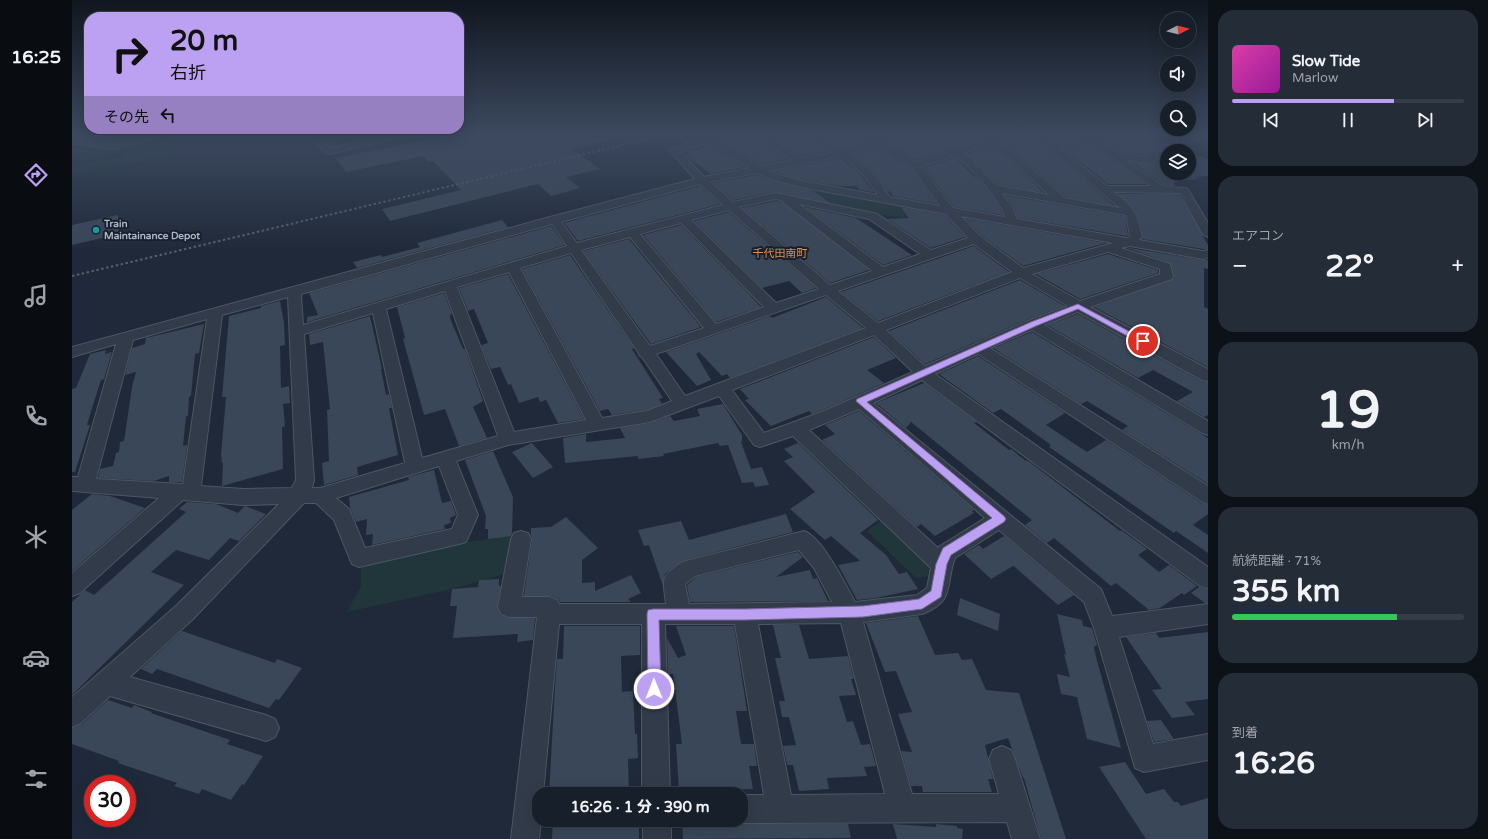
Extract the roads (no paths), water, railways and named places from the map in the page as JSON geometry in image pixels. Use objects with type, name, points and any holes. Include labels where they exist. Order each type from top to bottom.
[{"type":"street","points":[[695,173],[702,181],[828,290],[875,328],[923,373],[1208,579]]},
{"type":"street","points":[[72,352],[554,219],[702,181],[742,173]]},
{"type":"street","points":[[766,173],[807,185],[886,200],[1203,255],[1208,254]]},
{"type":"street","points":[[867,173],[886,200]]},
{"type":"street","points":[[921,173],[948,210],[976,239],[1021,274],[1208,376]]},
{"type":"street","points":[[979,173],[993,188],[1007,208],[1012,221]]},
{"type":"street","points":[[1031,173],[1060,200]]},
{"type":"street","points":[[126,337],[77,486],[243,497],[310,495],[414,467],[508,439],[650,416],[875,328],[1021,274],[1130,242],[1136,237],[1131,213],[1084,173]]},
{"type":"street","points":[[1139,173],[1161,189]]},
{"type":"street","points":[[993,188],[1131,213]]},
{"type":"street","points":[[1105,190],[1183,190],[1208,233]]},
{"type":"street","points":[[297,331],[574,248],[731,206],[776,196],[872,216],[930,255]]},
{"type":"street","points":[[783,198],[882,272]]},
{"type":"street","points":[[554,219],[645,353],[682,404]]},
{"type":"street","points":[[683,219],[774,309]]},
{"type":"street","points":[[632,232],[713,330]]},
{"type":"street","points":[[645,353],[976,239]]},
{"type":"street","points":[[722,388],[760,441],[797,428],[860,401],[1033,324],[1078,306],[1167,276],[1166,267],[1107,248]]},
{"type":"street","points":[[512,266],[597,424]]},
{"type":"street","points":[[449,285],[508,439]]},
{"type":"street","points":[[294,290],[305,480],[310,495],[342,515],[359,558],[459,536],[468,515],[445,457]]},
{"type":"street","points":[[378,306],[414,467]]},
{"type":"street","points":[[72,586],[185,492],[215,312]]},
{"type":"street","points":[[1033,324],[1208,429]]},
{"type":"street","points":[[979,348],[1208,496]]},
{"type":"street","points":[[860,401],[1093,596],[1105,628],[1144,758],[1208,747]]},
{"type":"street","points":[[797,428],[942,564]]},
{"type":"street","points":[[72,714],[185,612],[310,495]]},
{"type":"street","points":[[548,614],[746,614],[863,612],[922,604],[937,594],[942,564],[947,552],[1000,519]]},
{"type":"street","points":[[521,539],[509,607],[549,607],[525,839]]},
{"type":"street","points":[[679,614],[674,580],[689,568],[804,540],[821,562],[849,612],[902,808]]},
{"type":"street","points":[[653,614],[656,787]]},
{"type":"street","points":[[746,614],[780,808]]},
{"type":"street","points":[[1105,628],[1208,614]]},
{"type":"street","points":[[107,683],[266,728]]},
{"type":"street","points":[[1002,758],[1026,839]]},
{"type":"street","points":[[748,809],[1017,808]]},
{"type":"street","points":[[657,827],[657,839]]},
{"type":"railway","points":[[72,276],[504,173]]},
{"type":"place","name":"Train Maintainance Depot","points":[[96,230]]},
{"type":"district","name":"千代田南町","points":[[780,253]]}]
